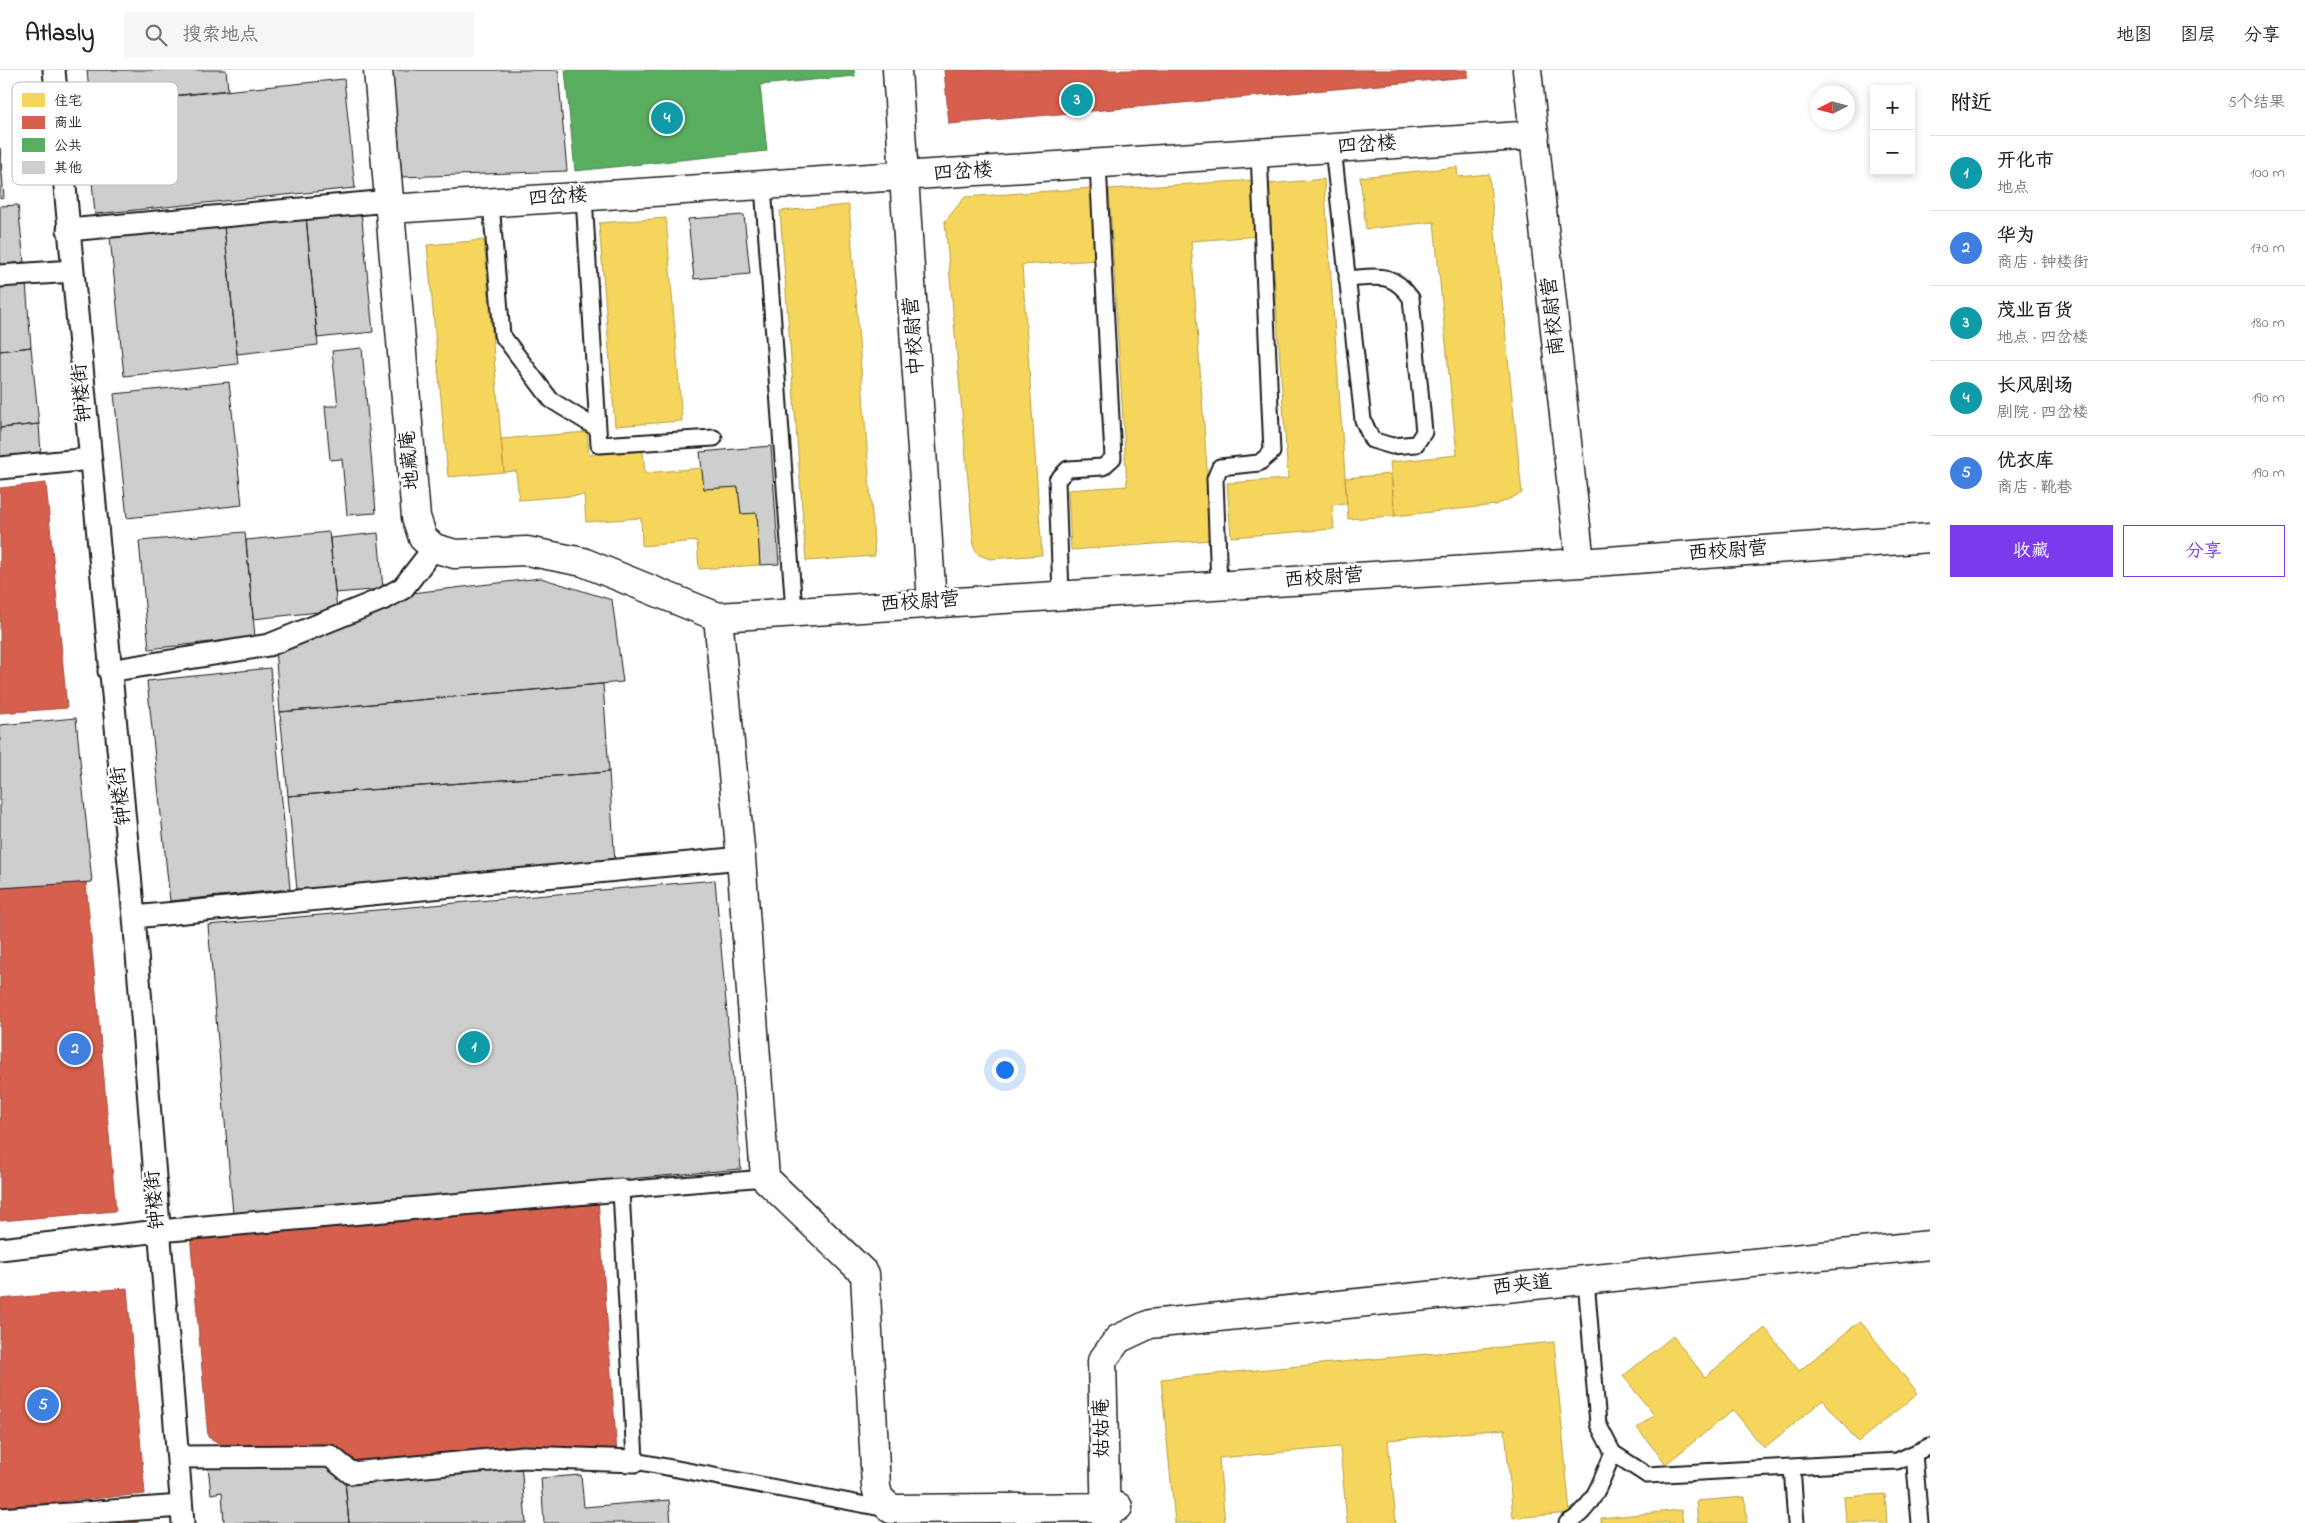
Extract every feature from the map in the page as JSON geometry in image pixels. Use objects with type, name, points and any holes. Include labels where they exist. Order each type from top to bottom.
[{"type":"street","name":"地藏庵","points":[[378,70],[416,517],[423,538],[434,548]]},
{"type":"street","name":"中校尉营","points":[[897,70],[932,603]]},
{"type":"street","name":"南校尉营","points":[[1527,70],[1580,563]]},
{"type":"street","name":"四岔楼","points":[[390,205],[491,202],[763,186],[1535,135]]},
{"type":"street","name":"钟楼街","points":[[64,185],[134,917],[182,1514]]},
{"type":"street","points":[[68,230],[390,205]]},
{"type":"street","points":[[0,276],[72,271]]},
{"type":"street","points":[[0,468],[90,460]]},
{"type":"street","name":"西校尉营","points":[[718,617],[1580,563],[1930,538]]},
{"type":"street","points":[[110,671],[269,645],[385,598],[403,588],[434,548],[455,554],[527,551],[583,562],[718,617],[741,858],[765,1178],[865,1274],[876,1486],[879,1498],[891,1509],[1112,1515]]},
{"type":"street","points":[[134,917],[741,858]]},
{"type":"street","points":[[0,1249],[159,1231],[621,1190]]},
{"type":"street","name":"西夹道","points":[[1121,1347],[1150,1339],[1930,1245]]},
{"type":"street","name":"西夹道","points":[[1587,1287],[1930,1261]]},
{"type":"street","name":"姑姑庵","points":[[1112,1515],[1116,1371],[1121,1347]]},
{"type":"street","points":[[178,1457],[330,1456],[351,1473],[523,1458],[635,1461]]},
{"type":"street","points":[[0,1519],[182,1514]]},
{"type":"lane","points":[[1333,148],[1347,279],[1363,420],[1372,440],[1392,446],[1416,444],[1424,432],[1411,298],[1402,285],[1383,277],[1347,279]]},
{"type":"lane","points":[[1219,585],[1215,480],[1220,467],[1259,463],[1272,452],[1259,153]]},
{"type":"lane","points":[[1061,595],[1058,480],[1068,469],[1103,467],[1113,458],[1098,164]]},
{"type":"lane","points":[[763,186],[794,612]]},
{"type":"lane","points":[[584,196],[599,445],[714,438]]},
{"type":"lane","points":[[491,202],[502,335],[551,400],[598,429]]},
{"type":"lane","points":[[765,1178],[621,1190],[635,1461],[891,1509]]},
{"type":"lane","points":[[1587,1287],[1598,1424],[1613,1453],[1647,1475],[1897,1461],[1930,1446]]},
{"type":"lane","points":[[1567,1523],[1591,1502],[1613,1453]]},
{"type":"lane","points":[[1914,1454],[1920,1523]]},
{"type":"lane","points":[[1792,1467],[1796,1523]]},
{"type":"building: 住宅","points":[[1457,167],[1458,177],[1489,174],[1522,493],[1496,505],[1395,516],[1390,462],[1457,455],[1434,222],[1366,229],[1360,177]]},
{"type":"building: 住宅","points":[[1324,179],[1347,504],[1332,505],[1334,529],[1231,537],[1227,483],[1288,479],[1268,184]]},
{"type":"building: 住宅","points":[[1256,180],[1260,236],[1191,241],[1212,540],[1071,550],[1068,490],[1127,486],[1109,189]]},
{"type":"building: 住宅","points":[[1092,188],[1097,260],[1022,265],[1042,555],[990,559],[979,555],[974,548],[945,221],[965,197]]},
{"type":"building: 住宅","points":[[849,205],[875,556],[806,561],[780,211]]},
{"type":"building: 住宅","points":[[666,218],[682,421],[615,426],[599,223]]},
{"type":"building: 住宅","points":[[484,240],[504,472],[448,477],[427,245]]},
{"type":"building: 住宅","points":[[587,432],[589,455],[643,451],[645,473],[702,468],[704,489],[738,487],[741,514],[757,513],[760,565],[699,569],[697,541],[642,546],[641,518],[586,522],[584,495],[519,500],[516,471],[504,472],[501,439]]},
{"type":"building: 住宅","points":[[1391,474],[1395,516],[1348,519],[1345,478]]},
{"type":"building: 住宅","points":[[1860,1321],[1918,1393],[1858,1442],[1823,1400],[1764,1448],[1733,1410],[1666,1464],[1637,1428],[1654,1415],[1623,1376],[1673,1336],[1705,1377],[1765,1328],[1799,1371]]},
{"type":"building: 住宅","points":[[1554,1342],[1570,1513],[1513,1518],[1505,1429],[1388,1440],[1396,1523],[1347,1523],[1340,1447],[1219,1458],[1225,1523],[1175,1523],[1161,1379]]},
{"type":"building: 住宅","points":[[1885,1494],[1887,1523],[1846,1523],[1844,1497]]},
{"type":"building: 住宅","points":[[1745,1497],[1747,1523],[1698,1523],[1696,1501]]},
{"type":"building: 住宅","points":[[1681,1510],[1683,1523],[1601,1523],[1601,1518]]},
{"type":"building: 商业","points":[[944,70],[1468,70],[1468,77],[949,124]]},
{"type":"building: 商业","points":[[46,483],[67,708],[0,713],[0,488]]},
{"type":"building: 商业","points":[[86,882],[116,1211],[0,1221],[0,888]]},
{"type":"building: 商业","points":[[598,1199],[617,1453],[357,1464],[226,1447],[208,1437],[190,1234]]},
{"type":"building: 商业","points":[[127,1288],[145,1494],[0,1507],[0,1299]]},
{"type":"building: 商业","points":[[138,1520],[138,1523],[98,1523]]},
{"type":"building: 公共","points":[[565,70],[854,70],[855,76],[760,85],[767,151],[575,171]]},
{"type":"building: 其他","points":[[87,70],[226,70],[228,90],[178,95],[178,82],[88,82]]},
{"type":"building: 其他","points":[[392,70],[558,70],[567,171],[402,177]]},
{"type":"building: 其他","points":[[344,79],[355,188],[95,214],[92,185],[178,185],[178,96]]},
{"type":"building: 其他","points":[[0,148],[4,198],[0,199]]},
{"type":"building: 其他","points":[[18,205],[24,262],[0,265],[0,206]]},
{"type":"building: 其他","points":[[361,210],[373,332],[317,338],[306,216]]},
{"type":"building: 其他","points":[[744,215],[750,274],[694,279],[688,219]]},
{"type":"building: 其他","points":[[306,216],[318,345],[237,354],[224,226]]},
{"type":"building: 其他","points":[[224,226],[238,364],[124,376],[110,237]]},
{"type":"building: 其他","points":[[26,283],[31,347],[0,351],[0,287]]},
{"type":"building: 其他","points":[[31,347],[39,424],[0,428],[0,351]]},
{"type":"building: 其他","points":[[362,348],[376,513],[347,515],[342,459],[330,460],[325,406],[338,406],[332,351]]},
{"type":"building: 其他","points":[[229,382],[242,505],[127,518],[114,394]]},
{"type":"building: 其他","points":[[39,424],[41,454],[0,458],[0,428]]},
{"type":"building: 其他","points":[[771,446],[779,564],[760,565],[757,513],[741,514],[738,487],[704,489],[700,452]]},
{"type":"building: 其他","points":[[245,532],[255,637],[149,649],[139,541]]},
{"type":"building: 其他","points":[[329,532],[337,610],[253,619],[246,540]]},
{"type":"building: 其他","points":[[378,533],[383,589],[335,593],[330,538]]},
{"type":"building: 其他","points":[[541,578],[612,600],[623,682],[280,712],[275,648],[403,602],[403,594]]},
{"type":"building: 其他","points":[[270,668],[290,889],[170,901],[147,681]]},
{"type":"building: 其他","points":[[603,684],[609,772],[288,796],[280,712]]},
{"type":"building: 其他","points":[[76,718],[92,882],[0,888],[0,725]]},
{"type":"building: 其他","points":[[609,772],[615,863],[297,890],[288,796]]},
{"type":"building: 其他","points":[[715,880],[741,1169],[233,1214],[208,925]]},
{"type":"building: 其他","points":[[329,1461],[345,1481],[349,1523],[224,1523],[222,1492],[211,1494],[208,1466]]},
{"type":"building: 其他","points":[[521,1463],[526,1523],[349,1523],[345,1481]]},
{"type":"building: 其他","points":[[581,1475],[584,1507],[669,1500],[671,1523],[544,1523],[541,1478]]},
{"type":"place","name":"茂业百货","points":[[1077,100]]},
{"type":"place","name":"长风剧场","points":[[667,118]]},
{"type":"place","name":"开化市","points":[[474,1047]]},
{"type":"place","name":"华为","points":[[75,1049]]},
{"type":"place","name":"优衣库","points":[[43,1405]]}]
